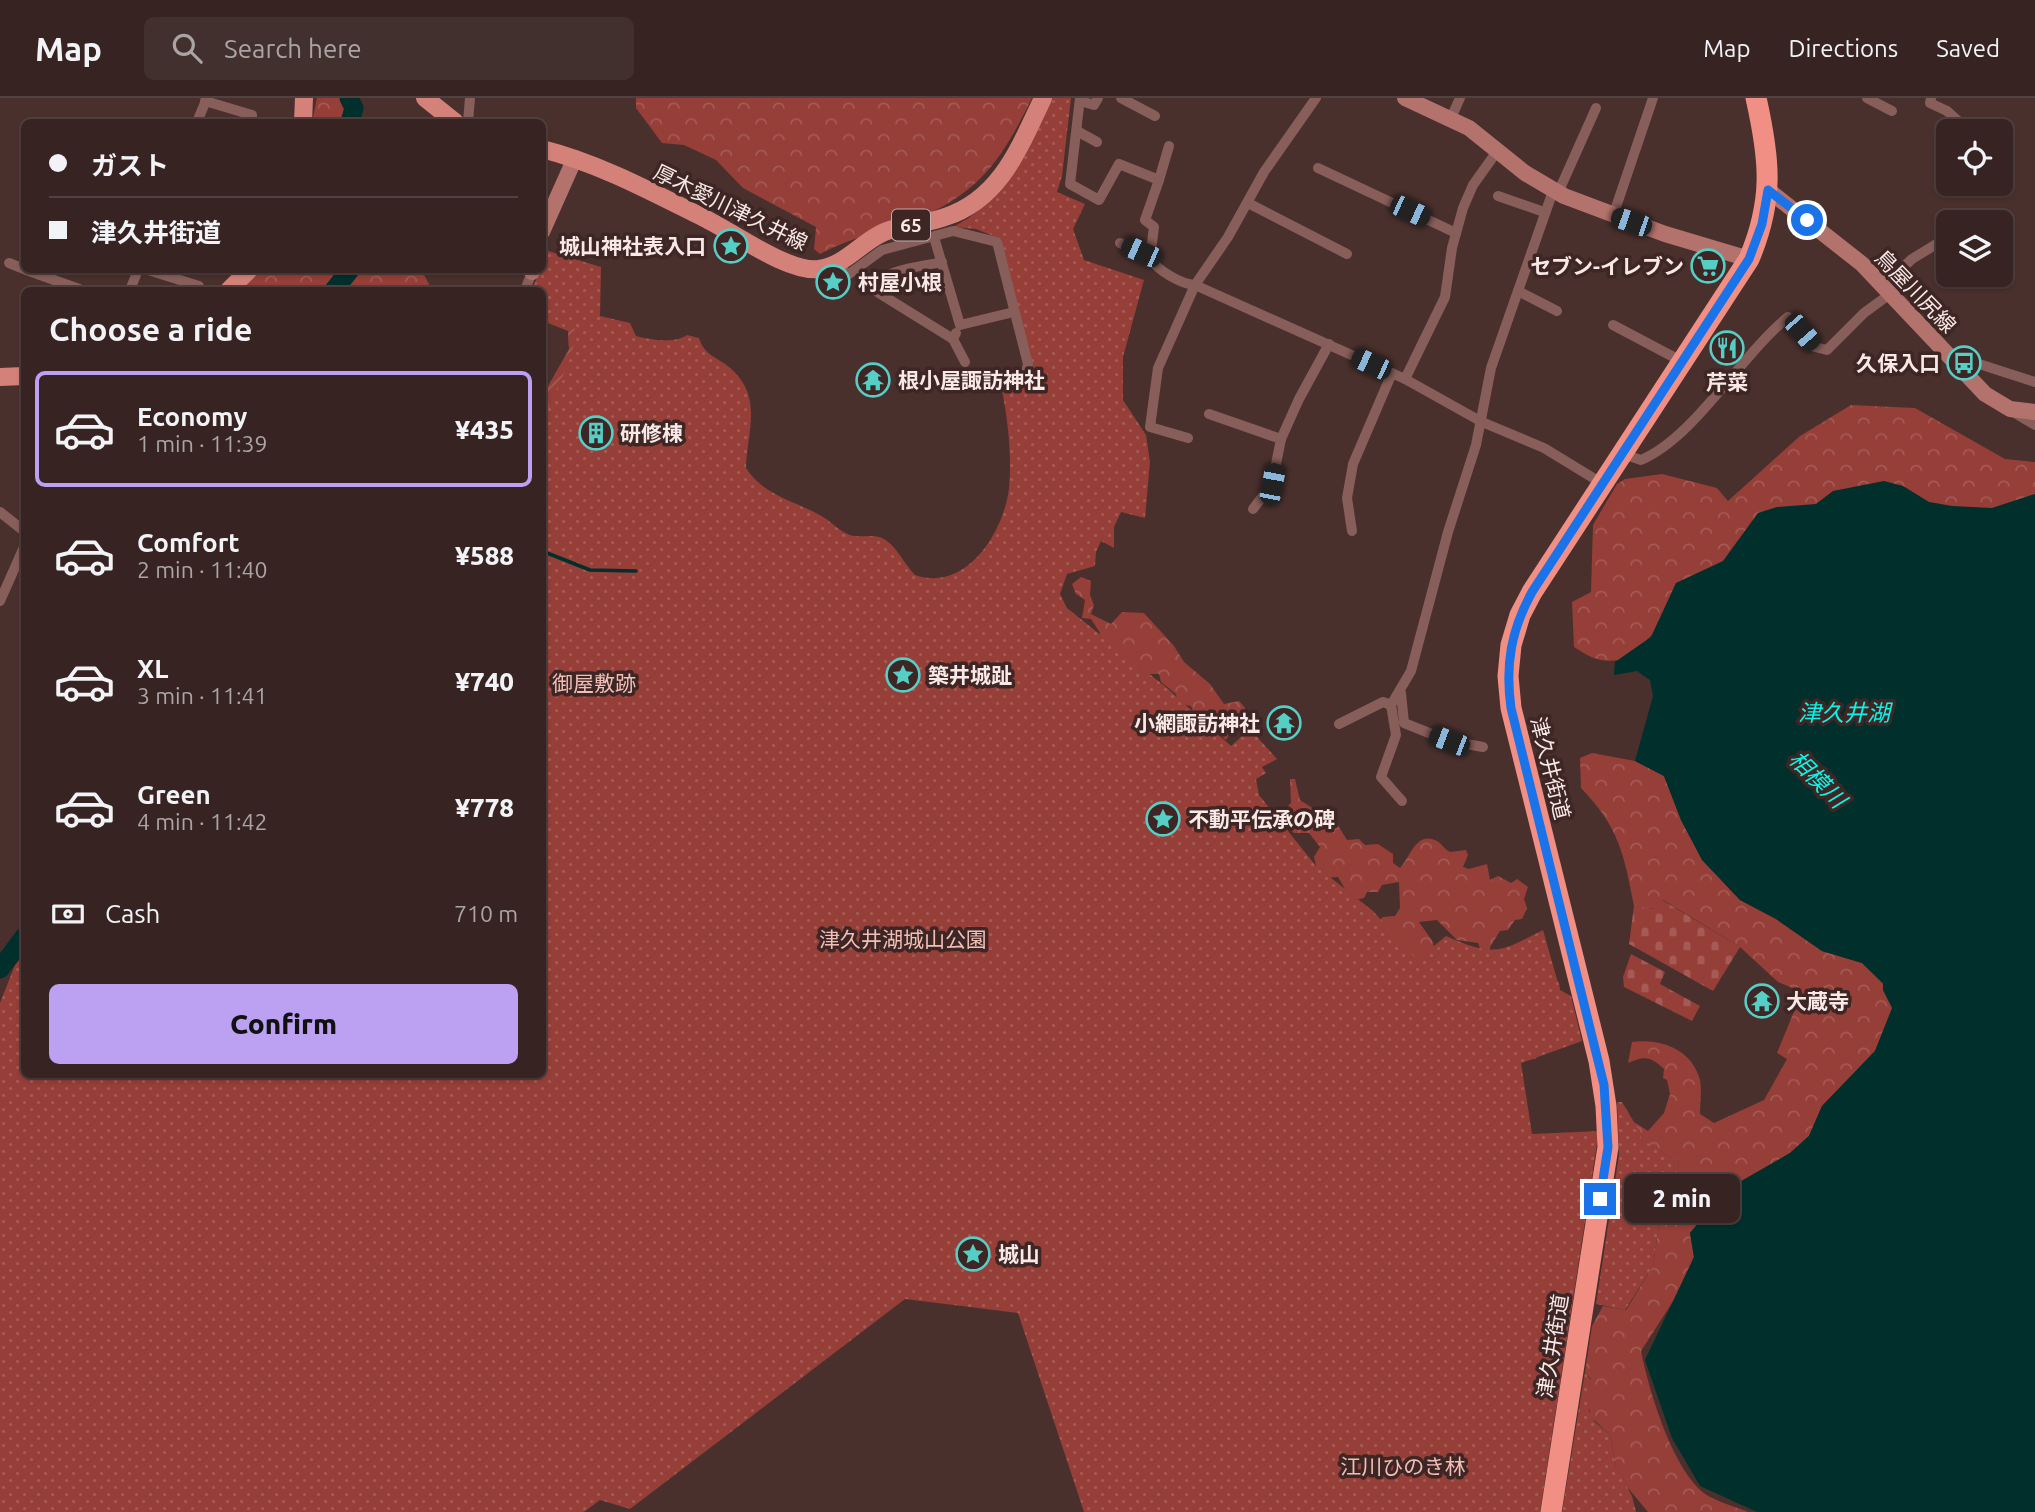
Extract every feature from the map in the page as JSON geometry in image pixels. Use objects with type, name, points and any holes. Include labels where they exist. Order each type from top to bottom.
[{"type":"highway","name":"津久井街道","points":[[1551,1512],[1608,1147],[1608,1127],[1604,1085],[1591,1023],[1512,715],[1508,661],[1513,635],[1524,606],[1749,259],[1762,224],[1768,190],[1767,150],[1756,98]]},
{"type":"main road","points":[[303,119],[304,98]]},
{"type":"main road","points":[[425,98],[451,119]]},
{"type":"main road","name":"65","points":[[834,265],[877,234],[946,217],[982,197],[1010,166],[1043,98]]},
{"type":"main road","name":"厚木愛川津久井線","points":[[546,150],[575,158],[703,217],[796,267],[815,270],[834,265]]},
{"type":"main road","points":[[232,287],[246,273]]},
{"type":"main road","points":[[0,377],[21,376]]},
{"type":"street","points":[[468,119],[470,98]]},
{"type":"street","points":[[1098,98],[1094,105],[1080,99],[1070,184],[1098,200],[1119,164],[1159,180]]},
{"type":"street","points":[[1121,98],[1155,116]]},
{"type":"street","points":[[1188,438],[1150,426],[1158,368],[1195,285],[1248,203],[1264,172],[1316,98]]},
{"type":"street","points":[[1405,98],[1451,118],[1555,192],[1613,216],[1749,259]]},
{"type":"street","points":[[1451,118],[1460,98]]},
{"type":"street","points":[[1613,216],[1653,98]]},
{"type":"street","points":[[1868,98],[1892,111]]},
{"type":"street","points":[[1931,98],[1930,103],[1947,111],[1956,119]]},
{"type":"street","points":[[198,119],[206,100],[252,115],[252,119]]},
{"type":"street","points":[[1402,801],[1381,777],[1396,735],[1391,705],[1401,693],[1411,671],[1448,532],[1482,422],[1491,368],[1544,212],[1596,108]]},
{"type":"street","points":[[1077,131],[1097,142]]},
{"type":"street","points":[[1150,258],[1154,227],[1146,220],[1169,146]]},
{"type":"street","points":[[1405,379],[1446,297],[1456,233],[1474,185],[1498,150]]},
{"type":"street","points":[[546,223],[575,158]]},
{"type":"street","points":[[1318,168],[1456,233]]},
{"type":"street","name":"鳥屋川尻線","points":[[1768,190],[1852,255],[1974,384],[2004,407],[2035,412]]},
{"type":"street","points":[[1498,196],[1544,212]]},
{"type":"street","points":[[1248,203],[1347,254]]},
{"type":"street","points":[[834,265],[849,274],[882,250],[964,232],[997,242],[1028,364],[1027,378],[1003,378]]},
{"type":"street","points":[[934,237],[960,325],[953,339]]},
{"type":"street","points":[[1120,243],[1150,258],[1155,265],[1187,285],[1195,285],[1405,379],[1482,422],[1544,448],[1603,484]]},
{"type":"street","points":[[1623,454],[1641,460],[1657,453],[1700,411],[1764,336],[1788,317],[1815,347],[1827,350],[1887,290],[1912,259],[1936,244]]},
{"type":"street","points":[[942,262],[892,273],[877,283],[874,290],[953,339],[965,362]]},
{"type":"street","points":[[9,264],[21,268]]},
{"type":"street","points":[[36,273],[74,287]]},
{"type":"street","points":[[158,273],[199,286]]},
{"type":"street","points":[[1518,291],[1558,311]]},
{"type":"street","points":[[960,325],[1014,312]]},
{"type":"street","points":[[1614,325],[1683,362]]},
{"type":"street","points":[[1253,509],[1272,484],[1281,439],[1298,399],[1329,344]]},
{"type":"street","points":[[1945,353],[2035,383]]},
{"type":"street","points":[[1352,531],[1347,498],[1353,464],[1371,416],[1392,373]]},
{"type":"street","points":[[2004,407],[2035,425]]},
{"type":"street","points":[[1209,414],[1281,439]]},
{"type":"street","points":[[0,512],[21,529]]},
{"type":"street","points":[[0,601],[5,575],[21,551]]},
{"type":"street","points":[[1401,693],[1404,723],[1449,741],[1483,747]]},
{"type":"street","points":[[1339,724],[1383,702],[1391,705]]},
{"type":"green space","points":[[317,98],[350,98],[345,119],[313,119]]},
{"type":"green space","points":[[636,98],[1032,98],[1000,155],[974,185],[938,209],[916,219],[820,254],[814,249],[816,227],[743,188],[716,160],[684,145],[662,143],[636,108]]},
{"type":"green space","name":"津久井湖城山公園","points":[[1050,98],[1071,98],[1062,176],[1057,192],[1085,204],[1073,229],[1084,260],[1144,280],[1123,357],[1123,400],[1146,435],[1150,462],[1145,518],[1121,512],[1114,527],[1114,548],[1101,541],[1096,552],[1095,566],[1067,574],[1060,594],[1067,608],[1167,688],[1231,746],[1250,729],[1277,759],[1262,767],[1266,773],[1256,779],[1259,795],[1316,866],[1373,911],[1417,960],[1446,936],[1475,947],[1496,950],[1516,944],[1543,930],[1560,990],[1571,996],[1582,1041],[1521,1063],[1532,1134],[1599,1131],[1540,1512],[1084,1512],[1018,1313],[905,1299],[630,1509],[600,1500],[584,1512],[0,1512],[0,1003],[15,965],[21,958],[21,1078],[546,1078],[546,390],[569,349],[568,331],[546,322],[546,287],[533,287],[539,273],[546,273],[546,250],[601,267],[600,316],[630,323],[636,336],[655,340],[669,340],[687,335],[699,338],[708,352],[740,378],[747,390],[751,414],[746,468],[762,486],[823,517],[846,534],[882,538],[895,548],[915,575],[933,578],[950,575],[979,555],[999,523],[1006,505],[1010,476],[1009,439],[1002,390],[1031,383],[1029,374],[1033,367],[1001,239],[976,229],[953,227],[987,203],[1012,172]]},
{"type":"green space","points":[[258,273],[416,273],[424,275],[429,284],[428,287],[245,287]]},
{"type":"green space","points":[[575,328],[569,362],[546,415],[546,392],[569,350],[568,331]]},
{"type":"green space","points":[[1851,405],[1915,408],[2005,459],[2035,462],[2035,496],[1991,510],[1928,504],[1815,506],[1722,564],[1630,657],[1614,661],[1601,660],[1574,647],[1572,602],[1591,592],[1593,525],[1617,484],[1625,479],[1662,474],[1717,488],[1728,501],[1800,436]]},
{"type":"green space","points":[[1081,577],[1091,581],[1090,595],[1094,605],[1091,614],[1111,624],[1122,612],[1144,613],[1174,646],[1184,662],[1210,684],[1224,704],[1239,701],[1245,708],[1245,718],[1239,729],[1230,733],[1226,740],[1218,730],[1199,720],[1191,706],[1177,703],[1176,694],[1161,682],[1159,674],[1143,674],[1100,643],[1100,633],[1091,619],[1082,618],[1085,600],[1076,594],[1072,584]]},
{"type":"green space","points":[[1592,753],[1635,761],[1664,776],[1681,820],[1702,859],[1740,900],[1776,919],[1822,951],[1862,963],[1883,984],[1883,990],[1893,1008],[1875,1051],[1822,1106],[1809,1136],[1790,1153],[1720,1196],[1690,1233],[1694,1257],[1679,1292],[1641,1351],[1662,1424],[1679,1461],[1699,1489],[1748,1512],[1648,1512],[1623,1482],[1616,1467],[1610,1435],[1591,1417],[1588,1403],[1591,1379],[1585,1372],[1592,1326],[1603,1306],[1626,1310],[1653,1266],[1660,1218],[1673,1205],[1679,1162],[1640,1139],[1634,1122],[1648,1131],[1664,1113],[1670,1094],[1667,1080],[1663,1078],[1664,1069],[1652,1060],[1644,1058],[1628,1063],[1632,1042],[1664,1044],[1690,1060],[1700,1080],[1700,1114],[1714,1123],[1764,1100],[1787,1059],[1777,1053],[1802,992],[1778,982],[1740,947],[1663,900],[1656,909],[1634,906],[1618,842],[1604,816],[1581,788],[1580,758]]},
{"type":"green space","points":[[1290,779],[1295,779],[1300,800],[1337,824],[1347,840],[1359,839],[1365,845],[1378,844],[1393,854],[1393,863],[1400,868],[1419,842],[1430,839],[1437,841],[1450,852],[1466,850],[1468,855],[1463,867],[1469,869],[1487,864],[1490,880],[1498,876],[1511,883],[1517,879],[1528,887],[1524,899],[1527,908],[1522,919],[1515,920],[1508,930],[1500,931],[1490,947],[1491,956],[1559,982],[1560,993],[1536,1059],[1520,1060],[1478,943],[1457,940],[1437,920],[1419,922],[1433,942],[1435,955],[1476,1020],[1377,922],[1383,917],[1395,916],[1400,908],[1399,882],[1382,885],[1378,892],[1367,892],[1364,898],[1355,900],[1338,877],[1324,878],[1317,870],[1314,857],[1320,847],[1309,833],[1294,833],[1283,823],[1283,811],[1291,803]]},
{"type":"green space","points":[[1662,900],[1740,947],[1713,991],[1629,944],[1634,906],[1656,909]]},
{"type":"green space","points":[[1631,954],[1665,972],[1660,984],[1700,1006],[1692,1021],[1624,987],[1623,977]]},
{"type":"green space","points":[[1617,1102],[1622,1102],[1640,1132],[1641,1139],[1679,1162],[1673,1205],[1660,1218],[1653,1266],[1625,1310],[1596,1304],[1619,1155]]},
{"type":"green space","points":[[1585,1372],[1591,1380],[1589,1411],[1595,1422],[1610,1435],[1616,1467],[1632,1496],[1636,1512],[1562,1512]]},
{"type":"water","name":"津久井湖","points":[[1884,481],[1903,486],[1929,502],[1952,506],[1992,508],[2035,494],[2035,1512],[1757,1512],[1700,1486],[1672,1438],[1645,1360],[1694,1257],[1690,1233],[1729,1188],[1790,1153],[1809,1136],[1822,1106],[1875,1051],[1892,1008],[1883,990],[1883,983],[1862,963],[1822,951],[1776,919],[1740,900],[1702,860],[1681,820],[1664,776],[1635,761],[1653,696],[1650,680],[1637,671],[1614,675],[1615,662],[1651,637],[1676,583],[1723,561],[1758,513],[1777,507],[1816,504],[1833,491]]},
{"type":"waterway","points":[[349,98],[354,108],[351,119]]},
{"type":"waterway","points":[[336,287],[348,273]]},
{"type":"waterway","points":[[546,553],[590,570],[636,571]]},
{"type":"waterway","points":[[0,969],[21,941]]},
{"type":"place","name":"城山神社表入口","points":[[731,246]]},
{"type":"place","name":"セブン-イレブン","points":[[1708,266]]},
{"type":"place","name":"村屋小根","points":[[833,282]]},
{"type":"place","name":"芹菜","points":[[1727,348]]},
{"type":"place","name":"久保入口","points":[[1964,363]]},
{"type":"place","name":"根小屋諏訪神社","points":[[873,380]]},
{"type":"place","name":"研修棟","points":[[596,433]]},
{"type":"place","name":"築井城趾","points":[[903,675]]},
{"type":"place","name":"小網諏訪神社","points":[[1284,723]]},
{"type":"place","name":"不動平伝承の碑","points":[[1163,819]]},
{"type":"place","name":"大蔵寺","points":[[1762,1001]]},
{"type":"place","name":"城山","points":[[973,1254]]},
{"type":"route","points":[[1600,1199],[1608,1147],[1604,1085],[1591,1023],[1511,708],[1509,653],[1520,615],[1532,592],[1749,259],[1759,235],[1768,190],[1807,220]]},
{"type":"park label","name":"御屋敷跡","points":[[594,683]]},
{"type":"park label","name":"江川ひのき林","points":[[1403,1466]]},
{"type":"water label","name":"相模川","points":[[1818,779]]}]
